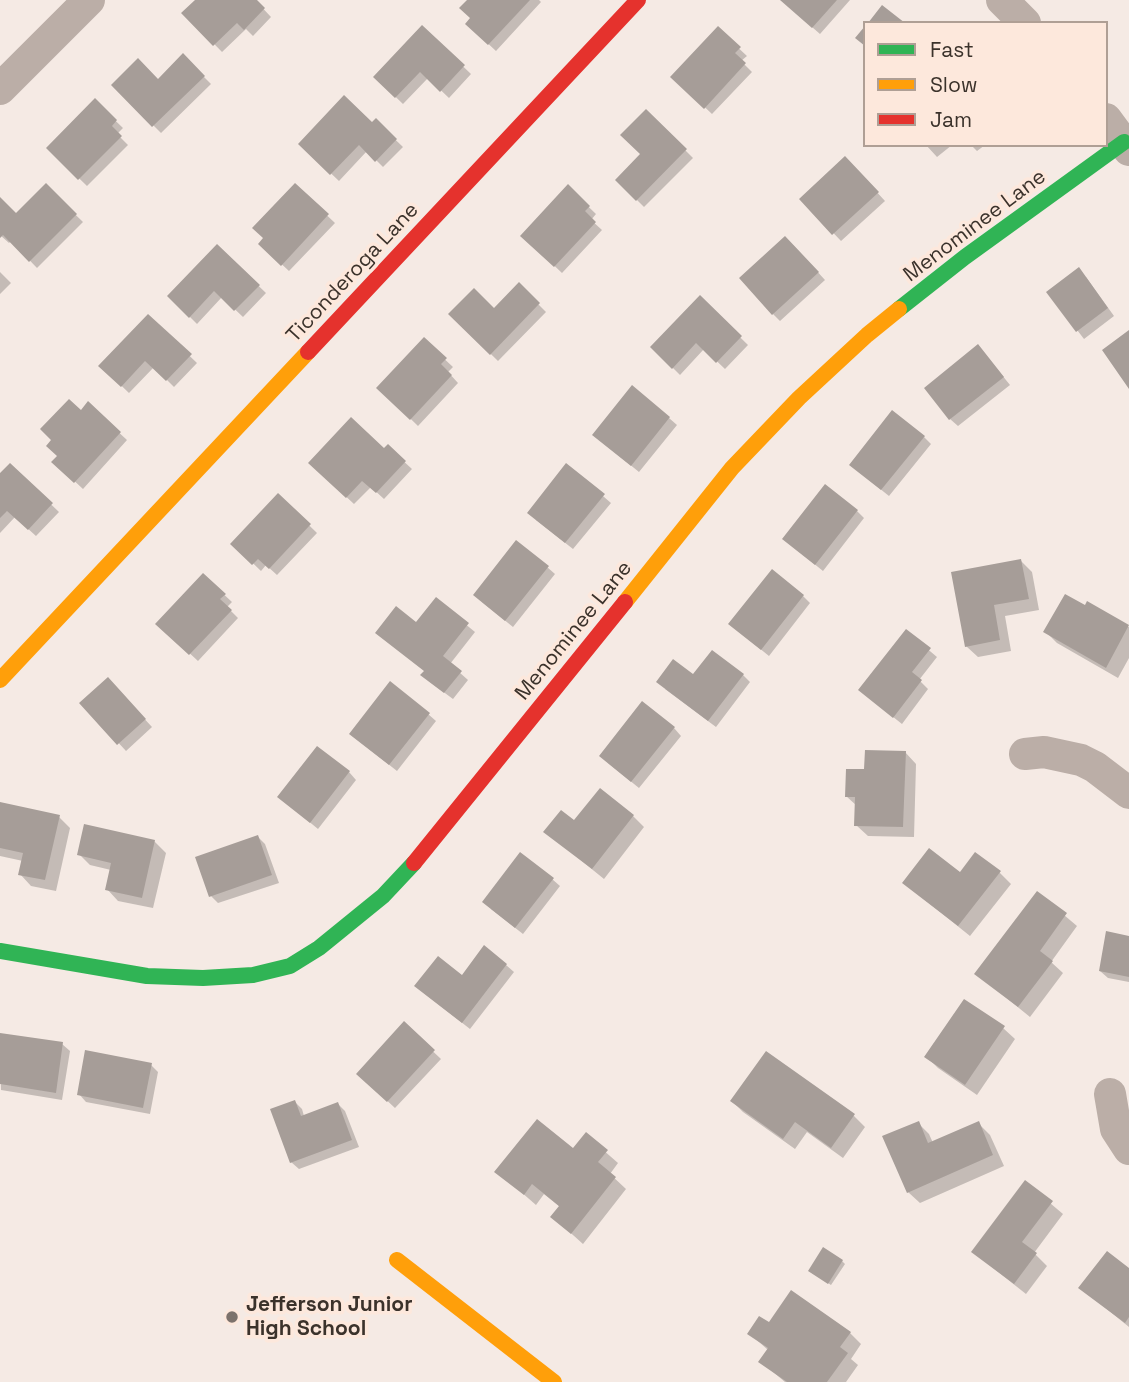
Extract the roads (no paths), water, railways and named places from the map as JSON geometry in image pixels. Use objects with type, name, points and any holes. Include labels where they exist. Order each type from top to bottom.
[{"type":"street","points":[[0,89],[89,0]]},
{"type":"street","name":"Ticonderoga Lane","points":[[0,680],[638,0]]},
{"type":"street","points":[[1002,0],[1023,21]]},
{"type":"street","name":"Menominee Lane","points":[[0,951],[147,976],[203,978],[253,975],[290,966],[319,948],[383,896],[424,852],[732,468],[799,398],[867,335],[1107,147]]},
{"type":"street","points":[[1025,754],[1044,752],[1081,760],[1095,767],[1129,793]]},
{"type":"street","points":[[1110,1094],[1116,1129],[1129,1149]]},
{"type":"street","points":[[397,1260],[554,1382]]},
{"type":"place","name":"Jefferson Junior High School","points":[[232,1317]]}]
